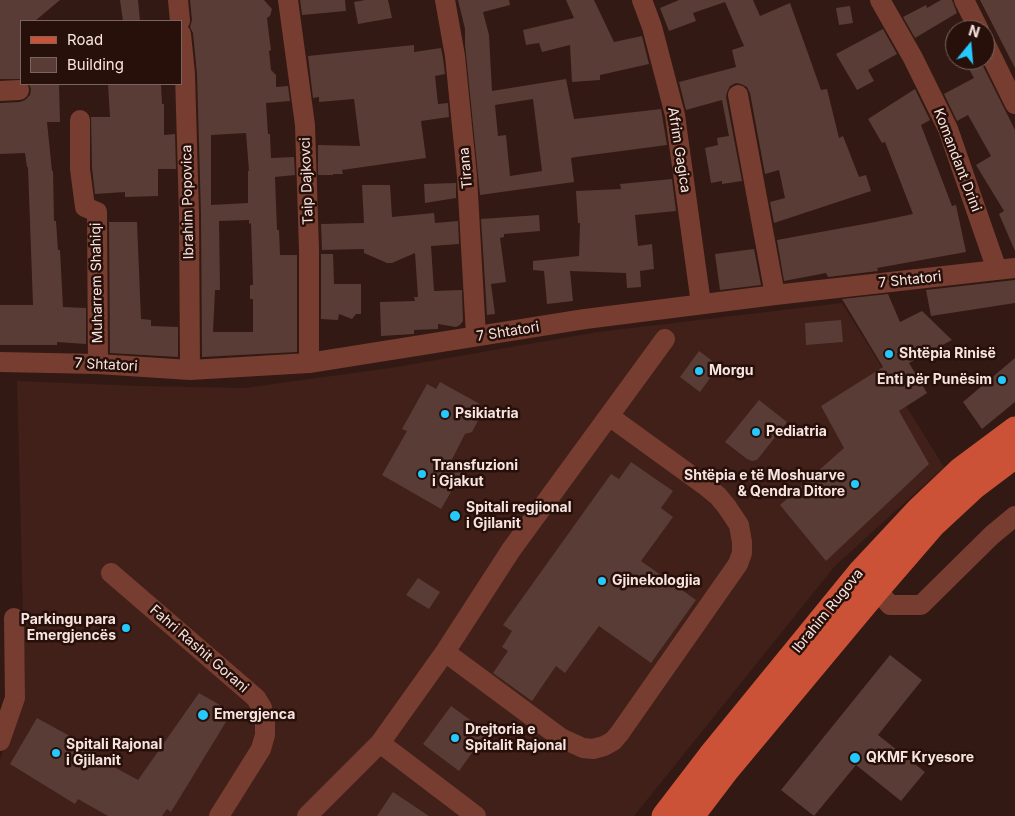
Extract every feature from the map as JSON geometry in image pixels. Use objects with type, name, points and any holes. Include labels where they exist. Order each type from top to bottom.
[{"type":"main road","name":"Ibrahim Rugova","points":[[664,816],[710,756],[861,571],[918,510],[960,470],[1015,429]]},
{"type":"main road","name":"Ibrahim Rugova","points":[[692,816],[727,770],[876,590],[933,525],[974,487],[1015,456]]},
{"type":"street","points":[[178,0],[180,20]]},
{"type":"street","name":"Taip Dajkovci","points":[[288,0],[305,125],[309,250],[309,363]]},
{"type":"street","name":"Tirana","points":[[445,0],[455,56],[467,176],[476,336]]},
{"type":"street","name":"Afrim Gagica","points":[[642,0],[652,27],[676,115],[701,304]]},
{"type":"street","name":"Komandant Drini","points":[[880,0],[913,58],[948,128],[1006,269]]},
{"type":"street","points":[[964,0],[974,20]]},
{"type":"street","name":"Ibrahim Popovica","points":[[182,44],[185,74],[189,214],[190,370]]},
{"type":"street","points":[[995,63],[1015,104]]},
{"type":"street","points":[[738,95],[776,295]]},
{"type":"street","name":"Muharrem Shahiqi","points":[[80,120],[80,169],[85,207],[97,212],[98,364]]},
{"type":"street","name":"7 Shtatori","points":[[0,362],[98,364],[190,370],[309,363],[586,319],[1006,269]]},
{"type":"street","points":[[307,816],[380,743],[445,652],[511,550],[666,339]]},
{"type":"street","points":[[445,652],[561,738],[583,748],[593,749],[613,741],[620,734],[738,564],[742,554],[742,534],[739,525],[718,496],[609,416]]},
{"type":"street","points":[[876,590],[890,605],[921,605],[992,535],[1015,516]]},
{"type":"street","name":"Fahri Rashit Gorani","points":[[111,573],[256,698],[262,708],[265,720],[265,735],[261,749],[219,816]]},
{"type":"street","points":[[0,741],[15,698],[14,618]]},
{"type":"street","points":[[380,743],[476,816]]},
{"type":"shaded area","name":"Spitali regjional i Gjilanit","points":[[842,303],[944,467],[835,566],[634,816],[0,816],[0,759],[25,695],[17,381],[244,388],[390,368],[598,332]]},
{"type":"building","points":[[0,0],[60,0],[36,20],[20,20],[20,79],[0,79]]},
{"type":"building","points":[[120,0],[138,0],[140,20],[123,20]]},
{"type":"building","points":[[190,0],[264,0],[272,9],[270,16],[267,18],[271,50],[269,51],[271,70],[276,75],[276,87],[288,86],[290,101],[266,103],[268,134],[270,134],[271,158],[294,157],[295,175],[275,177],[280,255],[297,255],[297,352],[202,357],[201,214],[197,74],[193,33],[190,27],[192,20]],"holes":[[[246,133],[249,171],[248,203],[211,205],[211,135]],[[249,220],[249,224],[251,223],[253,285],[250,285],[250,299],[253,299],[253,332],[213,332],[215,290],[220,290],[219,221]]]},
{"type":"building","points":[[300,0],[345,0],[346,11],[302,15]]},
{"type":"building","points":[[388,0],[392,18],[358,24],[354,2]]},
{"type":"building","points":[[458,0],[509,0],[510,5],[483,12],[489,35],[492,91],[566,79],[574,119],[661,109],[667,145],[571,158],[574,182],[480,195],[465,29]],"holes":[[[533,99],[542,171],[510,176],[506,135],[498,136],[495,105]]]},
{"type":"building","points":[[566,0],[594,0],[614,42],[642,36],[649,64],[600,75],[600,80],[572,82],[570,45],[542,52],[539,43],[526,45],[523,30],[574,18]]},
{"type":"building","points":[[679,0],[753,0],[760,16],[790,3],[821,90],[827,89],[839,138],[843,136],[859,177],[866,175],[871,191],[774,223],[770,202],[785,198],[779,170],[765,174],[750,93],[747,87],[736,83],[730,86],[726,97],[742,181],[722,184],[722,181],[711,183],[705,148],[718,145],[717,138],[729,136],[722,100],[686,110],[679,82],[736,67],[732,50],[744,46],[725,2],[693,13],[696,21],[669,31],[660,8]]},
{"type":"building","points":[[941,0],[952,0],[957,13],[915,38],[903,17],[926,5],[927,8]]},
{"type":"building","points":[[980,0],[1015,0],[1015,68],[995,29],[995,20],[990,20]]},
{"type":"building","points":[[850,6],[853,23],[839,25],[836,8]]},
{"type":"building","points":[[883,29],[897,54],[868,70],[874,81],[857,90],[836,54]]},
{"type":"building","points":[[414,45],[414,52],[441,48],[445,74],[435,76],[438,104],[448,103],[449,117],[421,121],[426,158],[342,170],[343,174],[318,175],[318,145],[360,146],[354,99],[319,102],[319,97],[313,98],[308,56]]},
{"type":"building","points":[[970,70],[985,70],[1015,130],[1015,251],[999,214],[1004,211],[976,165],[991,156],[968,115],[957,121],[944,94],[974,78]]},
{"type":"building","points":[[29,85],[59,85],[60,122],[47,122],[53,171],[54,221],[56,221],[58,250],[60,250],[63,307],[86,308],[86,344],[57,342],[57,345],[0,345],[0,305],[33,305],[28,167],[25,153],[0,154],[0,103],[25,100],[30,95]]},
{"type":"building","points":[[108,85],[161,85],[162,104],[164,104],[164,135],[175,134],[176,169],[158,169],[158,196],[125,197],[125,192],[95,194],[92,168],[91,117],[110,117]]},
{"type":"building","points":[[915,89],[930,120],[921,125],[952,206],[956,205],[966,252],[877,268],[878,271],[828,277],[826,273],[784,281],[777,240],[913,214],[885,142],[882,143],[868,119]]},
{"type":"building","points":[[672,179],[676,211],[635,215],[638,246],[652,244],[654,269],[640,271],[641,287],[627,288],[626,273],[570,271],[573,301],[547,304],[544,271],[533,270],[533,261],[579,256],[580,223],[578,223],[576,191],[621,189],[620,184]]},
{"type":"building","points":[[456,183],[456,198],[425,203],[424,184]]},
{"type":"building","points":[[362,185],[390,185],[392,217],[434,213],[435,223],[458,221],[459,244],[431,246],[434,291],[462,290],[463,321],[460,325],[456,327],[438,324],[438,329],[414,330],[414,334],[381,336],[380,302],[415,301],[414,297],[418,297],[415,253],[392,263],[387,263],[364,253],[364,249],[322,250],[321,224],[364,223]]},
{"type":"building","points":[[539,215],[540,231],[504,234],[504,237],[500,238],[506,282],[491,284],[495,314],[487,315],[481,219]]},
{"type":"building","points":[[109,222],[137,222],[141,319],[151,320],[151,326],[178,327],[178,357],[110,353]]},
{"type":"building","points":[[754,249],[761,285],[720,290],[715,254]]},
{"type":"building","points":[[321,254],[333,254],[334,284],[361,284],[361,314],[356,314],[352,319],[339,314],[338,320],[321,319]]},
{"type":"building","points":[[1015,280],[1015,303],[931,316],[926,290]]},
{"type":"building","name":"Shtëpia e të Moshuarve & Qendra Ditore","points":[[888,294],[900,322],[922,311],[952,340],[909,363],[927,393],[899,411],[929,464],[826,561],[780,505],[844,448],[821,406],[883,367],[842,299]]},
{"type":"building","points":[[841,320],[843,342],[806,345],[805,323]]},
{"type":"building","name":"Morgu","points":[[699,351],[719,366],[700,392],[680,377]]},
{"type":"building","name":"Enti për Punësim","points":[[1015,358],[1015,402],[982,429],[963,402]]},
{"type":"building","points":[[440,382],[480,404],[476,412],[481,415],[472,432],[465,434],[449,465],[462,473],[441,509],[382,475],[407,431],[402,429],[427,384],[436,389]]},
{"type":"building","name":"Pediatria","points":[[759,400],[787,422],[757,460],[752,461],[725,442]]},
{"type":"building","name":"Gjinekologjia","points":[[631,462],[673,491],[661,508],[673,517],[641,561],[696,600],[651,663],[599,626],[565,673],[556,666],[532,701],[493,673],[508,651],[502,647],[512,631],[503,625],[611,474],[619,479]]},
{"type":"building","points":[[418,578],[440,592],[429,609],[406,595]]},
{"type":"building","points":[[890,655],[922,680],[878,735],[925,772],[901,801],[856,765],[814,816],[781,790]]},
{"type":"building","name":"Spitali Rajonal i Gjilanit","points":[[199,693],[232,712],[171,812],[167,809],[162,816],[108,816],[78,799],[75,804],[10,764],[37,718],[97,751],[94,756],[138,780]]},
{"type":"building","name":"Drejtoria e Spitalit Rajonal","points":[[451,706],[487,732],[459,771],[423,744]]},
{"type":"building","points":[[393,792],[429,816],[377,816]]},
{"type":"place","name":"Shtëpia Rinisë","points":[[889,354]]},
{"type":"place","name":"Morgu","points":[[699,371]]},
{"type":"place","name":"Enti për Punësim","points":[[1002,380]]},
{"type":"place","name":"Psikiatria","points":[[445,414]]},
{"type":"place","name":"Pediatria","points":[[756,432]]},
{"type":"place","name":"Transfuzioni i Gjakut","points":[[422,474]]},
{"type":"place","name":"Shtëpia e të Moshuarve & Qendra Ditore","points":[[855,484]]},
{"type":"place","name":"Spitali regjional i Gjilanit","points":[[455,516]]},
{"type":"place","name":"Gjinekologjia","points":[[602,581]]},
{"type":"place","name":"Parkingu para Emergjencës","points":[[126,628]]},
{"type":"place","name":"Emergjenca","points":[[203,715]]},
{"type":"place","name":"Drejtoria e Spitalit Rajonal","points":[[455,738]]},
{"type":"place","name":"Spitali Rajonal i Gjilanit","points":[[56,753]]},
{"type":"place","name":"QKMF Kryesore","points":[[855,758]]}]
